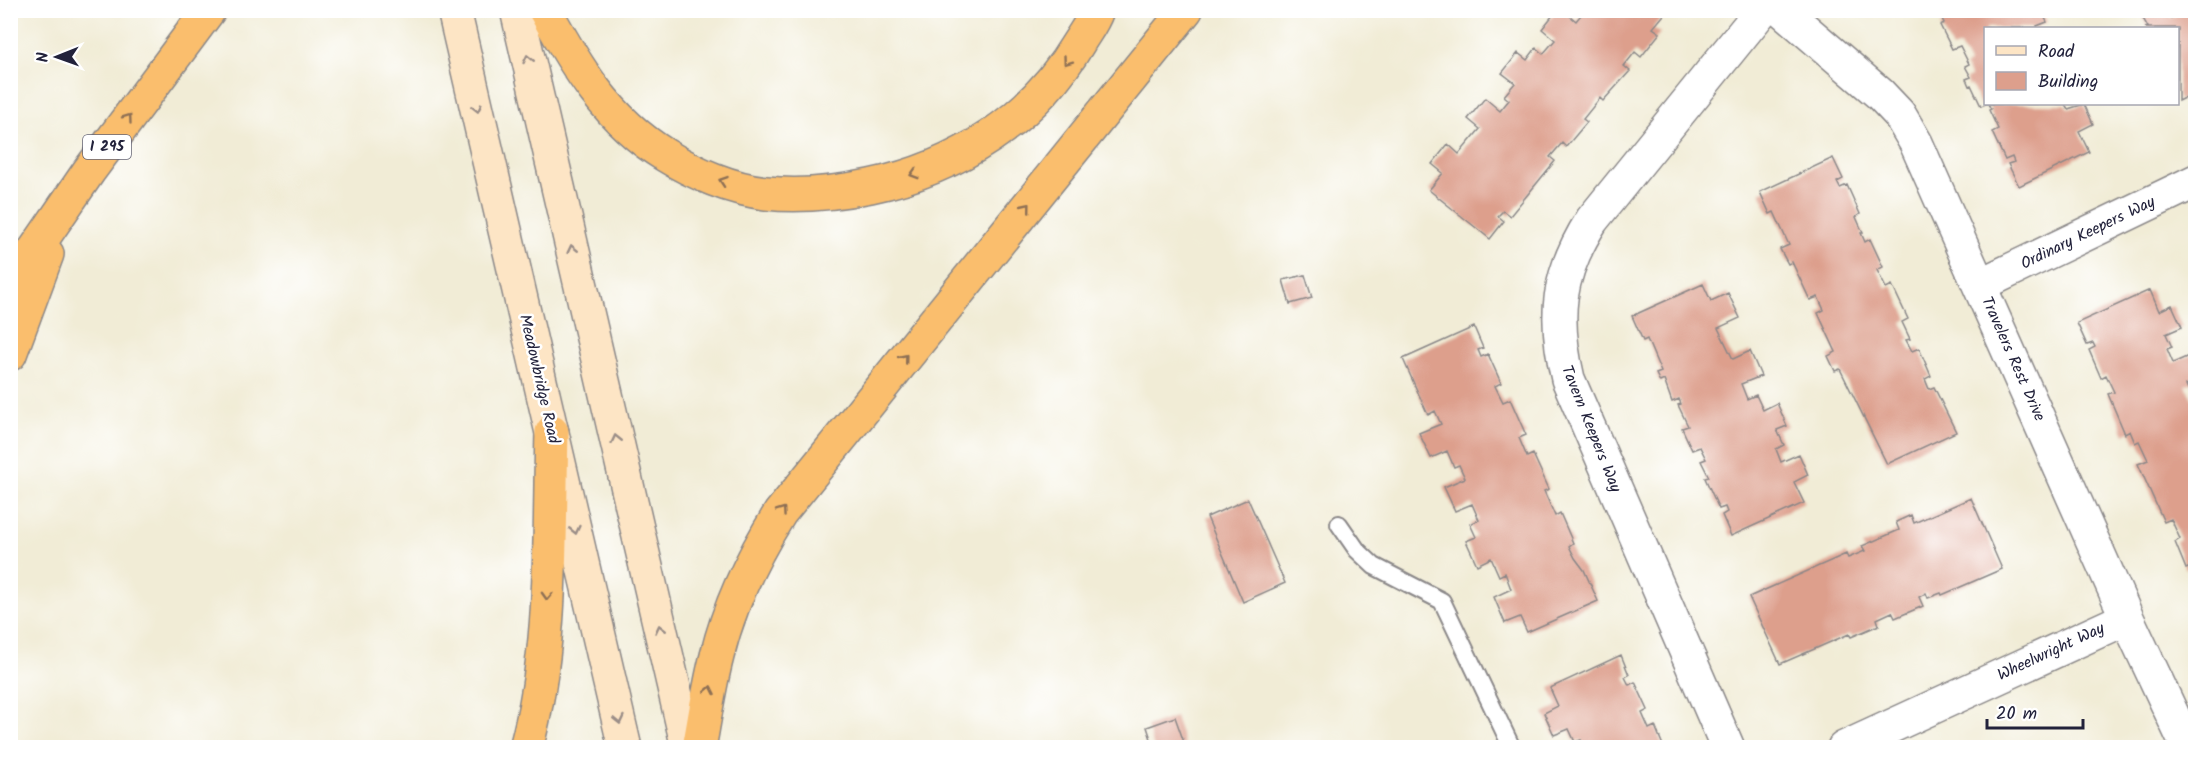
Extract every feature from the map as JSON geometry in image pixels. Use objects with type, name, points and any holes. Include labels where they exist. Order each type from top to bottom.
[{"type":"highway","name":"I 295","points":[[10,286],[96,162],[209,10]]},
{"type":"highway","points":[[545,10],[576,67],[614,114],[637,135],[664,154],[697,172],[764,193],[803,195],[845,191],[886,183],[933,169],[999,132],[1036,100],[1068,60],[1097,10]]},
{"type":"highway","points":[[699,747],[717,655],[728,621],[749,568],[780,513],[1186,10]]},
{"type":"highway","points":[[10,354],[62,211]]},
{"type":"highway","points":[[526,747],[536,713],[544,661],[552,432]]},
{"type":"main road","name":"Meadowbridge Road","points":[[454,10],[625,747]]},
{"type":"main road","points":[[517,10],[688,747]]},
{"type":"street","name":"Tavern Keepers Way","points":[[1728,747],[1568,379],[1560,347],[1558,320],[1569,263],[1579,240],[1592,220],[1762,10]]},
{"type":"street","name":"Travelers Rest Drive","points":[[1782,10],[1880,94],[1899,114],[1916,143],[2127,618],[2188,747]]},
{"type":"street","name":"Ordinary Keepers Way","points":[[1980,285],[2196,181]]},
{"type":"street","name":"Wheelwright Way","points":[[1844,747],[2127,618]]},
{"type":"lane","points":[[1339,524],[1357,550],[1374,566],[1442,601],[1512,747]]},
{"type":"building","points":[[1557,10],[1563,10],[1576,21],[1585,10],[1668,10],[1653,28],[1660,33],[1641,57],[1635,52],[1624,66],[1630,71],[1603,101],[1600,98],[1583,119],[1587,122],[1566,147],[1562,143],[1550,157],[1555,161],[1510,216],[1503,211],[1498,216],[1504,221],[1490,239],[1429,190],[1443,173],[1432,164],[1448,144],[1459,154],[1480,129],[1468,119],[1485,98],[1500,111],[1509,100],[1504,96],[1515,83],[1502,73],[1518,53],[1527,60],[1536,48],[1543,54],[1555,40],[1542,29]]},
{"type":"building","points":[[1938,10],[2041,10],[2047,22],[2038,27],[1984,27],[1984,105],[1981,106],[1966,79],[1971,77],[1965,66],[1969,64],[1960,46],[1952,49],[1940,25],[1944,23]]},
{"type":"building","points":[[2149,10],[2168,10],[2171,18],[2186,10],[2196,10],[2196,92],[2179,100],[2179,27],[2148,27],[2141,15]]},
{"type":"building","points":[[1989,105],[2066,105],[2068,109],[2084,105],[2093,124],[2079,131],[2089,152],[2019,186],[2008,164],[2014,162],[2012,157],[2005,160],[1992,132],[1998,129],[1989,110],[1991,109]]},
{"type":"building","points":[[1833,158],[1843,179],[1837,182],[1840,188],[1847,185],[1860,214],[1856,217],[1863,233],[1861,233],[1865,242],[1870,239],[1883,267],[1877,270],[1886,288],[1892,285],[1908,319],[1902,322],[1910,339],[1906,340],[1912,351],[1919,348],[1931,376],[1925,379],[1929,389],[1934,387],[1956,432],[1887,464],[1840,369],[1835,371],[1828,356],[1836,352],[1818,313],[1824,310],[1818,297],[1810,300],[1792,262],[1788,264],[1780,249],[1789,245],[1774,212],[1770,214],[1760,192]]},
{"type":"building","points":[[1305,275],[1312,298],[1290,304],[1283,280]]},
{"type":"building","points":[[1703,284],[1711,301],[1728,293],[1740,318],[1718,328],[1733,359],[1750,351],[1761,376],[1741,384],[1747,399],[1756,395],[1763,410],[1777,403],[1787,426],[1777,430],[1784,445],[1776,449],[1781,462],[1799,454],[1808,475],[1794,482],[1804,503],[1731,536],[1722,515],[1727,512],[1725,507],[1719,509],[1705,478],[1709,477],[1701,461],[1706,459],[1700,447],[1692,450],[1682,428],[1688,426],[1678,405],[1681,404],[1679,399],[1672,402],[1664,380],[1660,382],[1656,374],[1661,372],[1647,339],[1643,341],[1632,316]]},
{"type":"building","points":[[2150,290],[2159,311],[2172,305],[2182,327],[2166,334],[2172,347],[2167,349],[2173,363],[2193,354],[2196,360],[2196,381],[2186,385],[2194,401],[2196,400],[2196,585],[2190,572],[2195,570],[2193,566],[2186,569],[2175,542],[2180,539],[2171,519],[2164,522],[2138,464],[2148,460],[2139,441],[2135,443],[2130,431],[2125,434],[2108,394],[2114,392],[2106,375],[2101,378],[2089,350],[2095,347],[2093,343],[2087,345],[2077,323]]},
{"type":"building","points":[[1474,327],[1483,348],[1478,350],[1481,357],[1488,354],[1501,383],[1495,386],[1503,402],[1510,399],[1526,435],[1519,438],[1527,457],[1533,454],[1549,489],[1544,491],[1555,516],[1560,513],[1573,543],[1569,546],[1584,570],[1598,601],[1527,632],[1520,617],[1505,623],[1494,597],[1511,589],[1505,573],[1499,576],[1491,558],[1477,565],[1466,541],[1476,537],[1470,524],[1479,520],[1472,504],[1455,511],[1444,487],[1465,478],[1459,465],[1454,467],[1447,451],[1431,458],[1419,433],[1441,424],[1435,411],[1428,415],[1403,359]]},
{"type":"building","points":[[1971,498],[2002,569],[1942,595],[1941,593],[1928,598],[1926,593],[1919,597],[1923,606],[1895,618],[1892,612],[1877,619],[1879,625],[1851,637],[1849,634],[1780,664],[1749,597],[1846,554],[1848,558],[1865,551],[1862,546],[1899,530],[1896,522],[1911,515],[1914,523]]},
{"type":"building","points":[[1248,499],[1285,583],[1243,602],[1207,517]]},
{"type":"building","points":[[1621,655],[1629,675],[1625,677],[1629,685],[1635,682],[1648,710],[1642,713],[1649,729],[1655,726],[1664,748],[1585,748],[1581,740],[1575,742],[1569,729],[1554,735],[1544,713],[1558,706],[1550,688]]},
{"type":"building","points":[[1175,717],[1185,745],[1178,748],[1154,748],[1147,727]]}]
